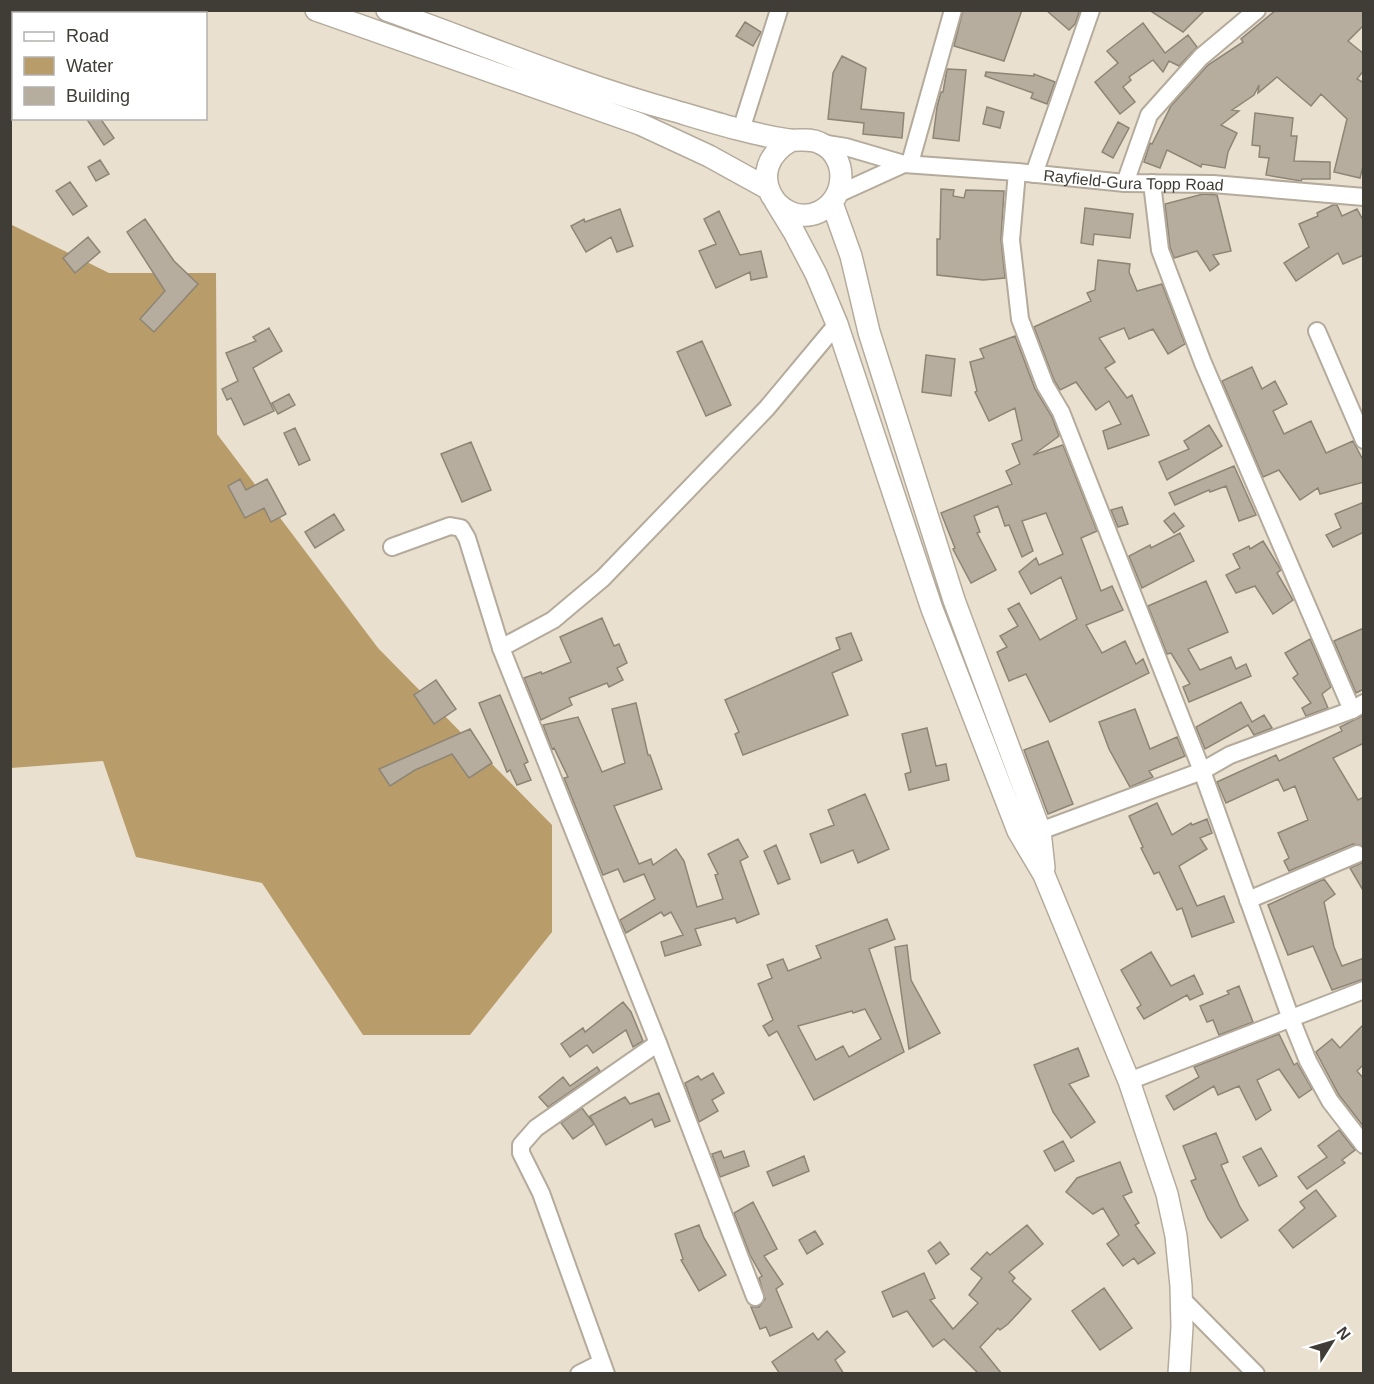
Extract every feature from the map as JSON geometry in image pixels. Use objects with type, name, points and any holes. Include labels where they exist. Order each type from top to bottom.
[{"type":"main road","points":[[316,10],[640,124],[709,156],[771,194],[787,211],[803,215],[819,212],[835,199],[842,180],[840,165],[833,152],[821,143],[741,130],[650,104],[387,10]]},
{"type":"main road","points":[[792,140],[779,147],[770,159],[766,173],[771,194],[816,274],[837,324],[933,609],[1018,831],[1044,875],[1129,1081],[1167,1194],[1176,1236],[1182,1299],[1179,1374]]},
{"type":"main road","points":[[835,199],[869,332],[954,600],[1040,831],[1044,875]]},
{"type":"street","points":[[741,130],[779,10]]},
{"type":"street","points":[[835,199],[907,164],[952,10]]},
{"type":"street","points":[[1091,10],[1025,173],[1011,240],[1020,319],[1045,385],[1061,412],[1202,771],[1308,1061],[1330,1101],[1364,1145]]},
{"type":"street","points":[[1125,183],[1149,115],[1201,57],[1257,10]]},
{"type":"street","name":"Rayfield-Gura Topp Road","points":[[821,143],[846,147],[907,164],[1125,183],[1213,184],[1364,197]]},
{"type":"street","points":[[1040,831],[1202,771],[1230,755],[1358,707],[1203,363],[1160,250],[1152,183]]},
{"type":"street","points":[[501,648],[553,620],[603,578],[767,408],[837,324]]},
{"type":"street","points":[[1317,332],[1364,440]]},
{"type":"street","points":[[392,547],[450,526],[461,528],[466,538],[501,648],[658,1043],[755,1297]]},
{"type":"street","points":[[1248,900],[1357,854]]},
{"type":"street","points":[[1129,1081],[1364,990]]},
{"type":"street","points":[[579,1374],[604,1369],[541,1193],[521,1153],[521,1145],[536,1128],[658,1043]]},
{"type":"street","points":[[1182,1299],[1256,1374]]},
{"type":"water","points":[[10,224],[109,273],[216,273],[217,434],[378,648],[552,825],[552,932],[470,1035],[363,1035],[262,883],[136,857],[103,761],[11,768]]},
{"type":"building","points":[[963,10],[1022,10],[1004,61],[954,46]]},
{"type":"building","points":[[1046,10],[1080,10],[1075,24],[1069,30]]},
{"type":"building","points":[[1149,10],[1205,10],[1183,32]]},
{"type":"building","points":[[1276,10],[1364,10],[1364,25],[1348,41],[1364,54],[1364,70],[1357,79],[1364,83],[1364,162],[1360,178],[1334,172],[1347,119],[1321,94],[1311,106],[1277,77],[1258,93],[1259,85],[1254,95],[1232,110],[1239,111],[1221,125],[1237,133],[1228,152],[1225,168],[1202,164],[1201,167],[1167,150],[1160,168],[1144,162],[1150,143],[1152,144],[1171,106],[1208,65],[1243,42],[1241,39]]},
{"type":"building","points":[[745,22],[761,32],[753,46],[736,36]]},
{"type":"building","points":[[1143,23],[1165,53],[1188,35],[1197,47],[1179,66],[1169,61],[1163,72],[1153,60],[1129,77],[1131,80],[1123,87],[1135,102],[1120,114],[1095,82],[1118,63],[1107,51]]},
{"type":"building","points":[[842,56],[866,68],[861,109],[904,113],[902,138],[863,134],[864,123],[828,119],[833,73]]},
{"type":"building","points":[[947,69],[966,70],[959,141],[933,138],[937,107],[941,92],[943,92]]},
{"type":"building","points":[[986,72],[1034,76],[1034,74],[1055,82],[1047,104],[1031,98],[1033,93],[985,76]]},
{"type":"building","points":[[987,107],[1004,112],[1000,128],[983,124]]},
{"type":"building","points":[[1255,113],[1293,118],[1291,136],[1297,136],[1294,161],[1330,162],[1330,179],[1302,179],[1301,181],[1266,175],[1269,158],[1259,157],[1260,146],[1252,145]]},
{"type":"building","points":[[87,120],[101,120],[114,138],[104,145]]},
{"type":"building","points":[[1118,122],[1129,128],[1113,158],[1102,152]]},
{"type":"building","points":[[100,160],[109,174],[96,181],[88,167]]},
{"type":"building","points":[[70,182],[87,206],[73,215],[56,191]]},
{"type":"building","points":[[941,189],[954,190],[953,196],[964,198],[966,190],[1004,191],[1001,239],[1005,278],[983,280],[937,275]]},
{"type":"building","points":[[1203,194],[1217,195],[1231,251],[1213,255],[1219,264],[1210,271],[1197,251],[1174,258],[1170,247],[1165,204]]},
{"type":"building","points":[[1337,205],[1342,216],[1357,209],[1364,222],[1364,255],[1343,264],[1338,253],[1296,281],[1284,263],[1309,247],[1299,224],[1318,216],[1317,213]]},
{"type":"building","points":[[1085,208],[1133,214],[1130,238],[1094,234],[1093,245],[1081,243]]},
{"type":"building","points":[[620,209],[633,246],[617,252],[611,237],[586,252],[571,226],[584,219],[585,222]]},
{"type":"building","points":[[719,211],[740,255],[761,251],[767,277],[751,280],[750,272],[716,288],[699,251],[716,244],[704,219]]},
{"type":"building","points":[[145,219],[174,261],[198,284],[154,332],[140,319],[165,291],[127,232]]},
{"type":"building","points":[[88,237],[100,252],[75,273],[63,258]]},
{"type":"building","points":[[1098,260],[1130,264],[1129,272],[1137,291],[1162,284],[1185,344],[1168,354],[1153,329],[1129,339],[1124,328],[1099,338],[1115,362],[1105,368],[1127,398],[1132,395],[1149,435],[1108,449],[1103,431],[1121,424],[1109,401],[1096,410],[1076,382],[1060,390],[1034,327],[1091,301],[1087,293],[1095,290]]},
{"type":"building","points":[[269,328],[282,351],[253,368],[274,411],[244,425],[231,398],[227,400],[222,389],[238,381],[226,353],[256,341],[253,337]]},
{"type":"building","points":[[1015,336],[1035,389],[1052,417],[1059,436],[1033,455],[1063,445],[1097,531],[1081,538],[1101,591],[1112,586],[1123,610],[1086,625],[1102,653],[1125,641],[1136,664],[1143,659],[1149,673],[1050,722],[1026,674],[1009,681],[997,652],[1007,647],[1000,636],[1018,626],[1008,609],[1019,603],[1040,640],[1077,619],[1061,577],[1031,594],[1019,572],[1036,558],[1039,565],[1063,554],[1046,513],[1022,521],[1033,551],[1022,557],[1009,525],[1005,526],[998,506],[974,516],[980,532],[977,533],[996,570],[971,583],[953,549],[955,548],[941,513],[1012,484],[1006,471],[1020,464],[1012,444],[1022,440],[1015,408],[989,421],[975,392],[977,391],[970,362],[984,358],[980,349]]},
{"type":"building","points":[[702,341],[731,405],[706,416],[677,352]]},
{"type":"building","points":[[926,355],[955,359],[951,396],[922,392]]},
{"type":"building","points":[[1252,367],[1262,389],[1275,381],[1287,404],[1273,411],[1284,434],[1311,421],[1326,453],[1353,441],[1364,462],[1364,482],[1320,494],[1318,488],[1300,500],[1279,470],[1263,477],[1222,381]]},
{"type":"building","points":[[289,394],[295,405],[278,414],[272,403]]},
{"type":"building","points":[[1209,425],[1222,446],[1167,480],[1159,462],[1189,449],[1184,441]]},
{"type":"building","points":[[295,428],[310,460],[299,465],[284,433]]},
{"type":"building","points":[[471,442],[491,490],[462,502],[441,454]]},
{"type":"building","points":[[1234,466],[1256,515],[1239,521],[1226,486],[1210,492],[1209,490],[1175,505],[1169,493]]},
{"type":"building","points":[[240,479],[246,490],[267,479],[286,514],[271,522],[264,508],[245,518],[228,486]]},
{"type":"building","points":[[1364,502],[1364,532],[1333,547],[1326,535],[1341,528],[1335,514]]},
{"type":"building","points":[[1122,507],[1128,524],[1118,527],[1111,510]]},
{"type":"building","points":[[1174,513],[1184,526],[1174,533],[1164,521]]},
{"type":"building","points":[[334,514],[344,530],[315,548],[305,532]]},
{"type":"building","points":[[1180,533],[1194,561],[1142,588],[1129,556]]},
{"type":"building","points":[[1263,541],[1281,570],[1277,573],[1293,600],[1273,614],[1255,586],[1236,593],[1226,575],[1240,568],[1233,554],[1249,546],[1250,549]]},
{"type":"building","points":[[1206,581],[1228,632],[1188,649],[1200,670],[1231,657],[1236,669],[1246,664],[1251,676],[1189,702],[1183,687],[1190,684],[1171,653],[1167,654],[1148,606]]},
{"type":"building","points":[[602,618],[614,646],[619,644],[627,663],[617,668],[623,680],[609,687],[607,683],[569,698],[572,705],[541,720],[524,678],[541,672],[542,674],[571,662],[560,637]]},
{"type":"building","points":[[1364,628],[1364,689],[1356,693],[1334,641]]},
{"type":"building","points":[[851,633],[862,660],[832,673],[848,715],[743,755],[735,734],[739,732],[725,700],[840,649],[836,638]]},
{"type":"building","points":[[1310,639],[1331,687],[1322,694],[1328,708],[1306,716],[1302,708],[1311,703],[1293,678],[1298,674],[1285,653]]},
{"type":"building","points":[[436,680],[456,709],[434,724],[414,695]]},
{"type":"building","points":[[500,695],[528,762],[524,764],[531,780],[517,785],[510,770],[507,772],[479,703]]},
{"type":"building","points":[[1241,702],[1252,722],[1264,715],[1272,728],[1254,735],[1248,725],[1205,749],[1196,727]]},
{"type":"building","points":[[636,703],[648,755],[650,755],[662,789],[614,806],[639,864],[651,859],[653,865],[676,849],[684,861],[697,907],[723,899],[715,875],[718,874],[708,854],[738,839],[748,857],[740,861],[759,914],[737,923],[735,918],[695,929],[701,945],[665,956],[661,942],[683,935],[671,912],[664,916],[661,912],[626,933],[620,920],[655,899],[644,874],[624,882],[618,869],[603,875],[564,778],[568,777],[554,748],[552,749],[543,725],[578,717],[602,772],[625,763],[612,709]]},
{"type":"building","points":[[1135,709],[1150,749],[1177,737],[1185,756],[1149,771],[1153,777],[1130,787],[1109,749],[1099,722]]},
{"type":"building","points":[[1364,715],[1364,743],[1333,758],[1358,800],[1364,797],[1364,846],[1353,844],[1289,871],[1284,861],[1289,858],[1278,833],[1308,820],[1295,786],[1284,791],[1278,779],[1226,803],[1217,782],[1276,755],[1279,761],[1342,731],[1340,727]]},
{"type":"building","points":[[927,728],[936,766],[946,764],[949,780],[909,790],[905,774],[911,772],[902,734]]},
{"type":"building","points":[[470,729],[492,763],[469,778],[452,754],[415,770],[390,786],[379,769]]},
{"type":"building","points":[[1048,741],[1073,804],[1048,814],[1024,750]]},
{"type":"building","points":[[865,794],[889,849],[858,863],[853,850],[821,863],[810,834],[834,825],[828,810]]},
{"type":"building","points":[[1157,803],[1172,835],[1191,823],[1192,825],[1207,819],[1212,833],[1200,838],[1207,849],[1179,866],[1197,906],[1224,896],[1234,922],[1192,937],[1182,908],[1177,910],[1159,872],[1154,874],[1129,816]]},
{"type":"building","points":[[776,845],[790,879],[778,884],[764,851]]},
{"type":"building","points":[[1364,862],[1364,892],[1350,868]]},
{"type":"building","points":[[1324,879],[1335,894],[1324,902],[1334,947],[1342,966],[1364,958],[1364,979],[1332,990],[1313,946],[1288,955],[1268,905]]},
{"type":"building","points":[[887,919],[895,939],[869,949],[904,1052],[814,1100],[777,1031],[769,1036],[763,1026],[773,1020],[758,984],[772,978],[767,965],[783,959],[788,971],[821,958],[816,946]],"holes":[[[865,1009],[881,1039],[849,1057],[843,1046],[816,1060],[798,1026]]]},
{"type":"building","points":[[907,945],[911,980],[940,1033],[909,1049],[895,947]]},
{"type":"building","points":[[1151,952],[1171,986],[1194,975],[1203,994],[1190,1000],[1187,995],[1144,1019],[1137,1008],[1141,1005],[1121,970]]},
{"type":"building","points":[[1239,986],[1253,1022],[1219,1035],[1213,1020],[1207,1022],[1200,1006],[1229,994],[1227,991]]},
{"type":"building","points":[[623,1002],[631,1012],[643,1041],[633,1047],[626,1030],[593,1053],[587,1045],[570,1057],[561,1044],[583,1028],[585,1032]]},
{"type":"building","points":[[1364,1024],[1364,1064],[1357,1071],[1364,1079],[1364,1127],[1339,1095],[1316,1052],[1332,1039],[1340,1048]]},
{"type":"building","points":[[1279,1034],[1294,1065],[1297,1063],[1312,1089],[1299,1098],[1279,1069],[1257,1080],[1271,1110],[1256,1120],[1239,1086],[1218,1095],[1214,1086],[1174,1110],[1166,1096],[1199,1077],[1194,1067]]},
{"type":"building","points":[[1078,1048],[1089,1076],[1069,1084],[1095,1122],[1071,1138],[1053,1112],[1034,1065]]},
{"type":"building","points":[[597,1067],[600,1071],[548,1107],[539,1097],[563,1077],[570,1086]]},
{"type":"building","points":[[713,1073],[724,1093],[712,1100],[718,1111],[699,1122],[685,1083],[698,1076],[701,1080]]},
{"type":"building","points":[[659,1093],[670,1121],[655,1127],[652,1119],[606,1145],[590,1116],[625,1097],[630,1104]]},
{"type":"building","points":[[582,1108],[594,1124],[573,1139],[561,1123]]},
{"type":"building","points":[[1339,1130],[1355,1150],[1342,1160],[1345,1163],[1307,1189],[1298,1177],[1327,1157],[1318,1146]]},
{"type":"building","points":[[1216,1133],[1228,1162],[1221,1165],[1248,1220],[1221,1238],[1208,1219],[1191,1181],[1196,1179],[1183,1146]]},
{"type":"building","points":[[1063,1141],[1074,1161],[1055,1171],[1044,1151]]},
{"type":"building","points":[[1261,1148],[1277,1176],[1259,1186],[1243,1157]]},
{"type":"building","points":[[721,1151],[724,1158],[744,1151],[749,1166],[720,1177],[712,1154]]},
{"type":"building","points":[[804,1156],[809,1171],[773,1186],[767,1172]]},
{"type":"building","points":[[1120,1162],[1132,1192],[1123,1196],[1139,1223],[1135,1225],[1155,1253],[1138,1264],[1134,1258],[1123,1266],[1107,1244],[1119,1235],[1103,1208],[1093,1214],[1066,1192],[1077,1178]]},
{"type":"building","points":[[1316,1190],[1336,1216],[1293,1248],[1279,1230],[1305,1208],[1300,1202]]},
{"type":"building","points":[[753,1202],[777,1249],[764,1256],[783,1284],[776,1289],[792,1327],[770,1336],[766,1327],[760,1329],[751,1307],[759,1307],[765,1299],[759,1278],[762,1276],[750,1255],[734,1213]]},
{"type":"building","points":[[699,1225],[726,1275],[699,1291],[681,1260],[683,1259],[675,1234]]},
{"type":"building","points":[[1027,1225],[1043,1244],[1009,1272],[1015,1278],[1012,1281],[1031,1299],[1008,1324],[1000,1330],[998,1328],[980,1347],[1002,1374],[979,1374],[944,1339],[933,1347],[907,1311],[893,1317],[882,1292],[924,1273],[935,1298],[930,1300],[953,1329],[978,1303],[969,1295],[982,1278],[971,1269],[987,1252],[990,1255]]},
{"type":"building","points":[[815,1231],[823,1244],[807,1254],[799,1240]]},
{"type":"building","points":[[940,1242],[949,1254],[936,1264],[928,1251]]},
{"type":"building","points":[[1104,1288],[1132,1328],[1100,1350],[1072,1311]]},
{"type":"building","points":[[827,1331],[845,1352],[835,1360],[844,1374],[780,1374],[772,1362],[813,1333],[818,1340]]}]
